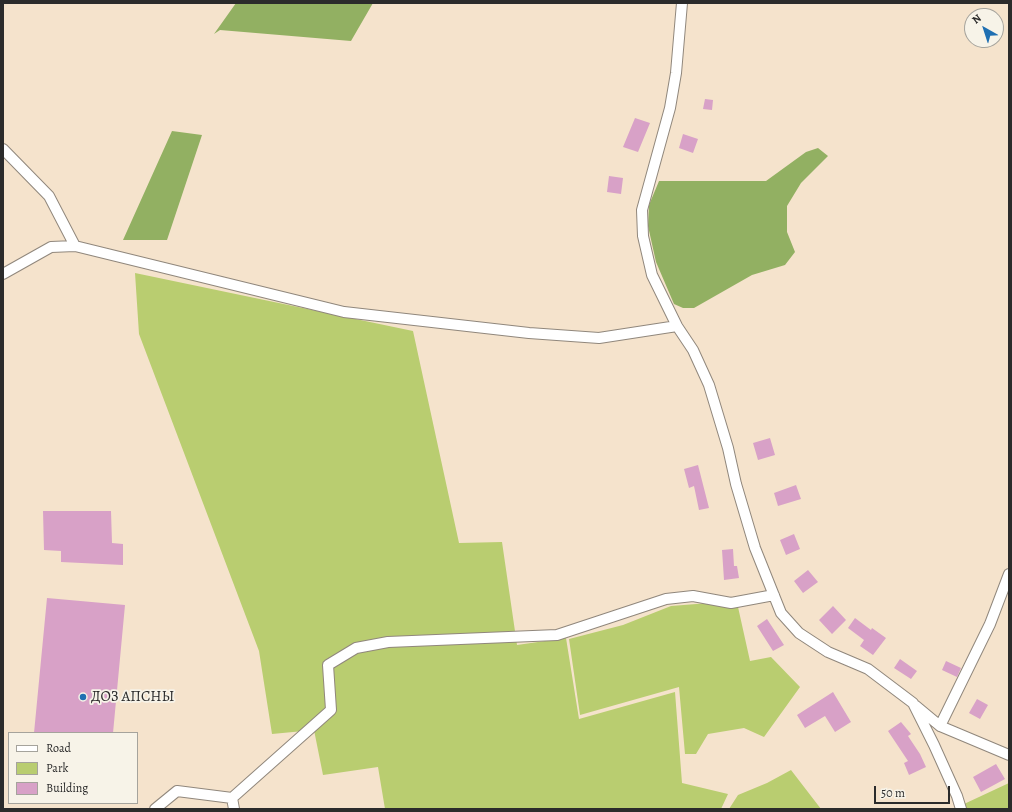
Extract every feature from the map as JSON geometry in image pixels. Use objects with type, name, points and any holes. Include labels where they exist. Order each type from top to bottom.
[{"type":"street","points":[[682,3],[676,73],[670,108],[642,210],[643,236],[652,275],[677,326],[693,350],[709,385],[755,548],[781,613],[799,633],[828,652],[868,669],[913,703],[940,726],[1009,755]]},
{"type":"street","points":[[3,149],[49,196],[75,246]]},
{"type":"street","points":[[3,274],[51,247],[75,246],[344,312],[530,333],[599,338],[677,326]]},
{"type":"street","points":[[940,726],[990,624],[1009,574]]},
{"type":"street","points":[[155,809],[177,791],[232,798],[332,710],[328,665],[356,648],[388,642],[556,635],[666,599],[693,596],[731,603],[774,595]]},
{"type":"street","points":[[913,703],[938,752],[961,809]]},
{"type":"street","points":[[232,798],[234,809]]},
{"type":"green space","points":[[236,3],[373,3],[351,41],[220,30],[214,34]]},
{"type":"green space","points":[[172,131],[202,135],[167,240],[123,240]]},
{"type":"green space","points":[[818,148],[828,156],[801,183],[787,206],[787,232],[795,252],[785,265],[752,275],[694,308],[683,308],[674,304],[656,262],[648,226],[649,205],[659,181],[766,181],[806,152]]},
{"type":"green space","points":[[135,273],[413,331],[459,543],[502,542],[517,645],[566,638],[579,719],[675,692],[682,783],[728,794],[721,809],[385,809],[378,767],[323,775],[314,730],[272,734],[259,651],[139,334]]},
{"type":"green space","points":[[709,603],[738,607],[750,661],[771,657],[800,687],[764,737],[744,728],[708,734],[696,754],[685,754],[679,687],[580,715],[569,639],[623,625],[671,606]]},
{"type":"green space","points":[[791,770],[821,809],[729,809],[738,795],[767,783]]},
{"type":"green space","points":[[1009,783],[1009,809],[966,809],[964,804]]},
{"type":"building","points":[[705,99],[713,100],[712,110],[703,109]]},
{"type":"building","points":[[635,118],[650,123],[638,152],[623,147]]},
{"type":"building","points":[[683,134],[698,139],[693,153],[679,148]]},
{"type":"building","points":[[609,176],[623,178],[621,194],[607,192]]},
{"type":"building","points":[[770,438],[775,455],[758,460],[753,443]]},
{"type":"building","points":[[698,465],[709,508],[699,510],[694,486],[689,488],[684,469]]},
{"type":"building","points":[[796,485],[801,499],[778,506],[774,493]]},
{"type":"building","points":[[43,511],[111,511],[112,543],[123,544],[123,565],[61,562],[61,551],[44,550]]},
{"type":"building","points":[[794,534],[800,549],[786,555],[780,540]]},
{"type":"building","points":[[733,549],[734,566],[737,566],[739,578],[724,580],[722,550]]},
{"type":"building","points":[[808,570],[818,582],[803,593],[794,581]]},
{"type":"building","points":[[47,598],[125,605],[113,732],[34,732]]},
{"type":"building","points":[[833,606],[846,620],[832,634],[819,620]]},
{"type":"building","points":[[855,618],[871,630],[872,628],[886,638],[873,655],[860,646],[864,640],[848,628]]},
{"type":"building","points":[[767,619],[784,645],[773,651],[757,626]]},
{"type":"building","points":[[900,659],[917,671],[911,679],[894,668]]},
{"type":"building","points":[[946,661],[961,668],[957,677],[942,670]]},
{"type":"building","points":[[833,692],[851,722],[835,732],[825,716],[805,728],[797,715]]},
{"type":"building","points":[[977,699],[988,705],[980,719],[969,713]]},
{"type":"building","points":[[901,722],[911,734],[908,736],[920,754],[926,767],[909,775],[904,763],[908,761],[888,731]]},
{"type":"building","points":[[996,764],[1005,779],[981,792],[973,777]]},
{"type":"place","name":"ДОЗ АПСНЫ","points":[[83,697]]}]
